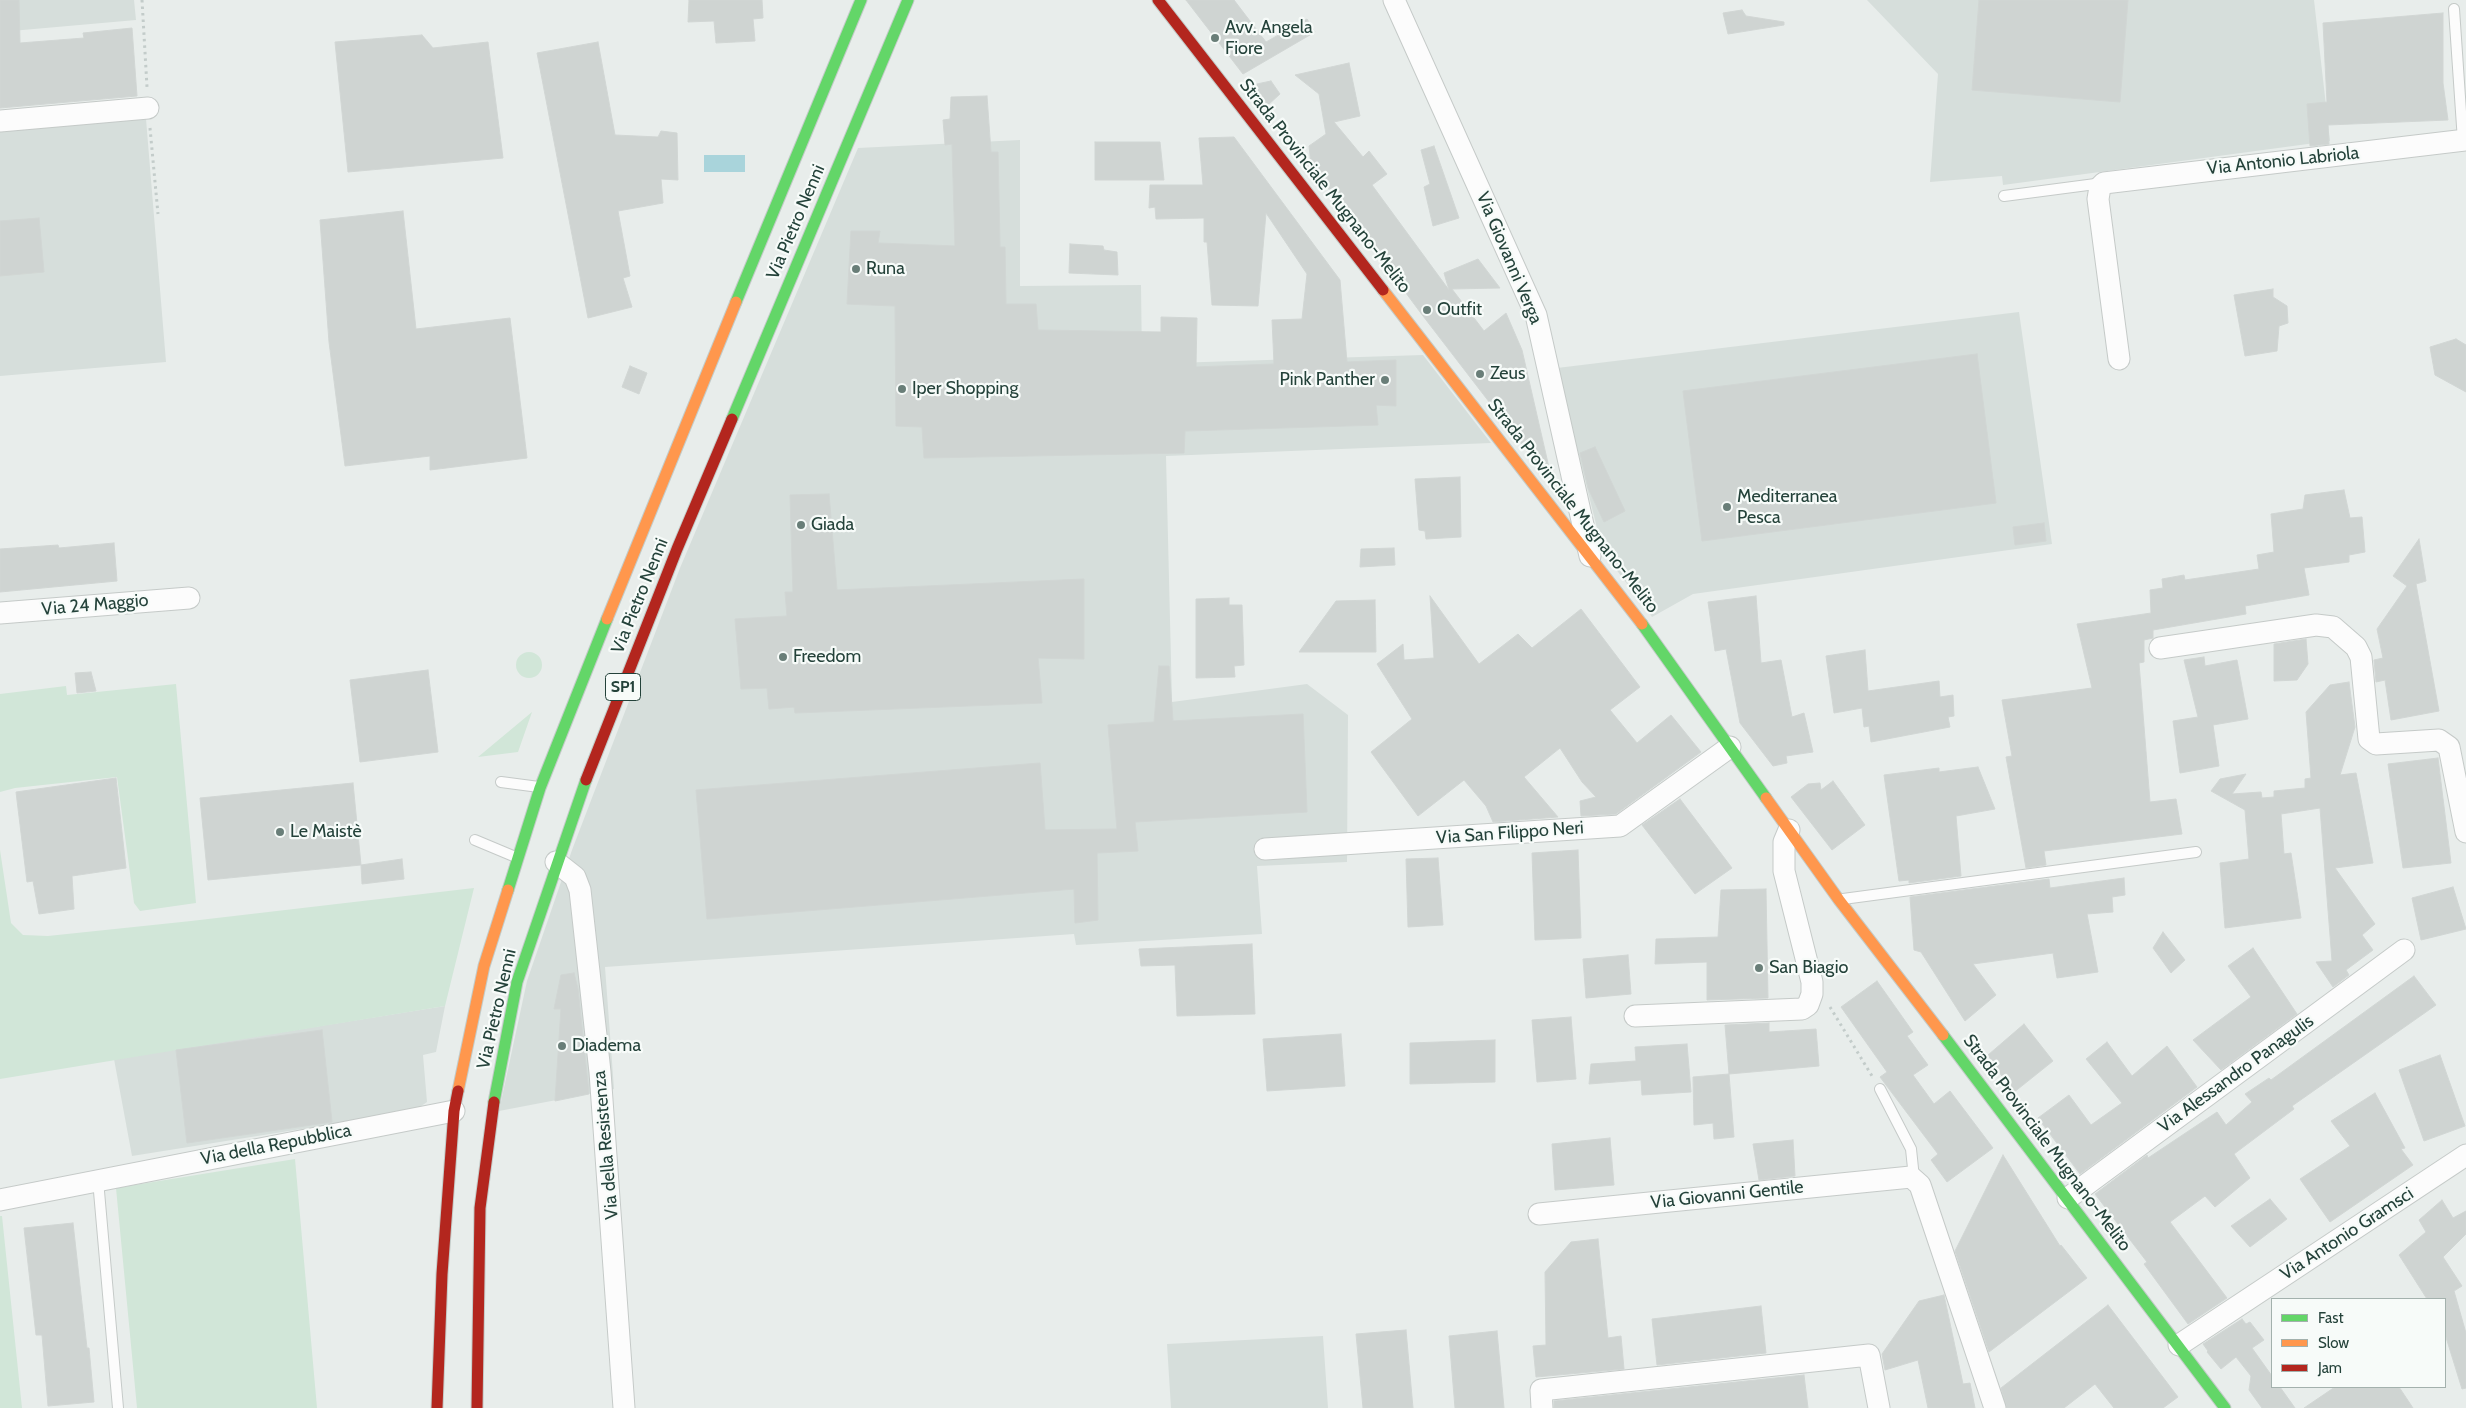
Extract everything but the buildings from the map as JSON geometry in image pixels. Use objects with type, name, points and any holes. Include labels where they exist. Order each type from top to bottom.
[{"type":"main road","name":"Via Pietro Nenni","points":[[437,1408],[442,1274],[454,1111],[484,966],[540,788],[641,531],[861,0]]},
{"type":"main road","name":"Via Pietro Nenni","points":[[478,1408],[480,1208],[492,1113],[517,982],[556,862],[580,796],[678,549],[908,0]]},
{"type":"main road","name":"Strada Provinciale Mugnano-Melito","points":[[1158,0],[1673,666],[1839,900],[2068,1198],[2225,1408]]},
{"type":"street","name":"Via Giovanni Verga","points":[[1394,0],[1536,315],[1591,558]]},
{"type":"street","points":[[0,121],[148,108]]},
{"type":"street","name":"Via Antonio Labriola","points":[[2104,183],[2464,141]]},
{"type":"street","points":[[2104,183],[2100,186],[2098,199],[2119,360]]},
{"type":"street","name":"Via 24 Maggio","points":[[0,613],[189,598]]},
{"type":"street","points":[[2160,648],[2316,625],[2333,627],[2356,647],[2361,657],[2369,739],[2376,744],[2439,740],[2449,747],[2466,832]]},
{"type":"street","name":"Via San Filippo Neri","points":[[1265,849],[1620,826],[1730,747]]},
{"type":"street","points":[[1635,1016],[1802,1009],[1808,1005],[1812,994],[1812,982],[1784,871],[1784,842],[1789,830]]},
{"type":"street","name":"Via della Resistenza","points":[[556,862],[575,877],[581,896],[600,1072],[624,1408]]},
{"type":"street","name":"Via Alessandro Panagulis","points":[[2068,1198],[2404,950]]},
{"type":"street","name":"Via della Repubblica","points":[[0,1200],[454,1111]]},
{"type":"street","name":"Via Antonio Gramsci","points":[[2179,1345],[2466,1155]]},
{"type":"street","name":"Via Giovanni Gentile","points":[[1539,1214],[1904,1176],[1914,1178]]},
{"type":"street","points":[[1914,1178],[1920,1185],[1995,1408]]},
{"type":"street","points":[[1542,1408],[1540,1390],[1869,1355],[1879,1408]]},
{"type":"lane","name":"Via Antonio Labriola","points":[[2454,9],[2464,141]]},
{"type":"lane","name":"Via Antonio Labriola","points":[[2004,196],[2104,183]]},
{"type":"lane","points":[[501,782],[540,788]]},
{"type":"lane","points":[[475,840],[518,858]]},
{"type":"lane","points":[[1839,900],[2196,852]]},
{"type":"lane","points":[[1880,1089],[1911,1149],[1914,1178]]},
{"type":"lane","points":[[98,1180],[118,1408]]},
{"type":"path","points":[[1812,994],[1829,1006],[1880,1089]]},
{"type":"shaded area","points":[[0,0],[134,0],[136,20],[0,32]]},
{"type":"shaded area","points":[[1867,0],[2314,0],[2330,141],[2003,185],[2002,176],[1930,182],[1938,74]]},
{"type":"shaded area","points":[[146,119],[166,362],[0,376],[0,131]]},
{"type":"shaded area","points":[[1020,140],[1020,286],[1141,285],[1142,364],[1423,355],[1491,443],[1166,456],[1172,702],[1307,684],[1348,715],[1347,862],[1257,866],[1262,934],[1076,945],[1074,934],[605,967],[614,1089],[499,1111],[527,981],[572,850],[680,568],[858,148]]},
{"type":"shaded area","points":[[2019,312],[2052,544],[1693,594],[1652,617],[1603,552],[1557,368]]},
{"type":"shaded area","points":[[445,1006],[436,1052],[423,1055],[427,1102],[414,1111],[132,1156],[114,1059]]},
{"type":"shaded area","points":[[1323,1336],[1328,1408],[1171,1408],[1167,1344]]},
{"type":"green space","points":[[529,652],[538,656],[542,665],[538,674],[529,678],[520,674],[516,665],[520,656]]},
{"type":"green space","points":[[176,684],[196,903],[140,911],[134,903],[117,777],[15,788],[0,792],[0,694],[66,686],[67,695]]},
{"type":"green space","points":[[532,712],[518,752],[478,757]]},
{"type":"green space","points":[[0,850],[11,923],[23,935],[48,936],[474,888],[445,1006],[0,1079]]},
{"type":"green space","points":[[295,1159],[317,1408],[137,1408],[116,1188]]},
{"type":"green space","points":[[0,1216],[2,1216],[22,1408],[0,1408]]},
{"type":"water","points":[[704,155],[745,155],[745,172],[704,172]]},
{"type":"traffic: fast","points":[[736,302],[861,0]]},
{"type":"traffic: fast","points":[[732,419],[908,0]]},
{"type":"traffic: fast","points":[[508,890],[540,788],[607,619]]},
{"type":"traffic: fast","points":[[1642,624],[1766,798]]},
{"type":"traffic: fast","points":[[494,1102],[517,982],[586,780]]},
{"type":"traffic: fast","points":[[1943,1035],[2225,1408]]},
{"type":"traffic: slow","points":[[1383,290],[1642,624]]},
{"type":"traffic: slow","points":[[607,619],[736,302]]},
{"type":"traffic: slow","points":[[1766,798],[1839,900],[1943,1035]]},
{"type":"traffic: slow","points":[[458,1091],[484,966],[508,890]]},
{"type":"traffic: jam","points":[[1158,0],[1383,290]]},
{"type":"traffic: jam","points":[[586,780],[677,549],[732,419]]},
{"type":"traffic: jam","points":[[437,1408],[442,1274],[454,1111],[458,1091]]},
{"type":"traffic: jam","points":[[477,1408],[480,1208],[494,1102]]},
{"type":"place","name":"Avv. Angela Fiore","points":[[1215,38]]},
{"type":"place","name":"Runa","points":[[856,269]]},
{"type":"place","name":"Outfit","points":[[1427,310]]},
{"type":"place","name":"Zeus","points":[[1480,374]]},
{"type":"place","name":"Pink Panther","points":[[1385,380]]},
{"type":"place","name":"Iper Shopping","points":[[902,389]]},
{"type":"place","name":"Mediterranea Pesca","points":[[1727,507]]},
{"type":"place","name":"Giada","points":[[801,525]]},
{"type":"place","name":"Freedom","points":[[783,657]]},
{"type":"place","name":"Le Maistè","points":[[280,832]]},
{"type":"place","name":"San Biagio","points":[[1759,968]]},
{"type":"place","name":"Diadema","points":[[562,1046]]}]
